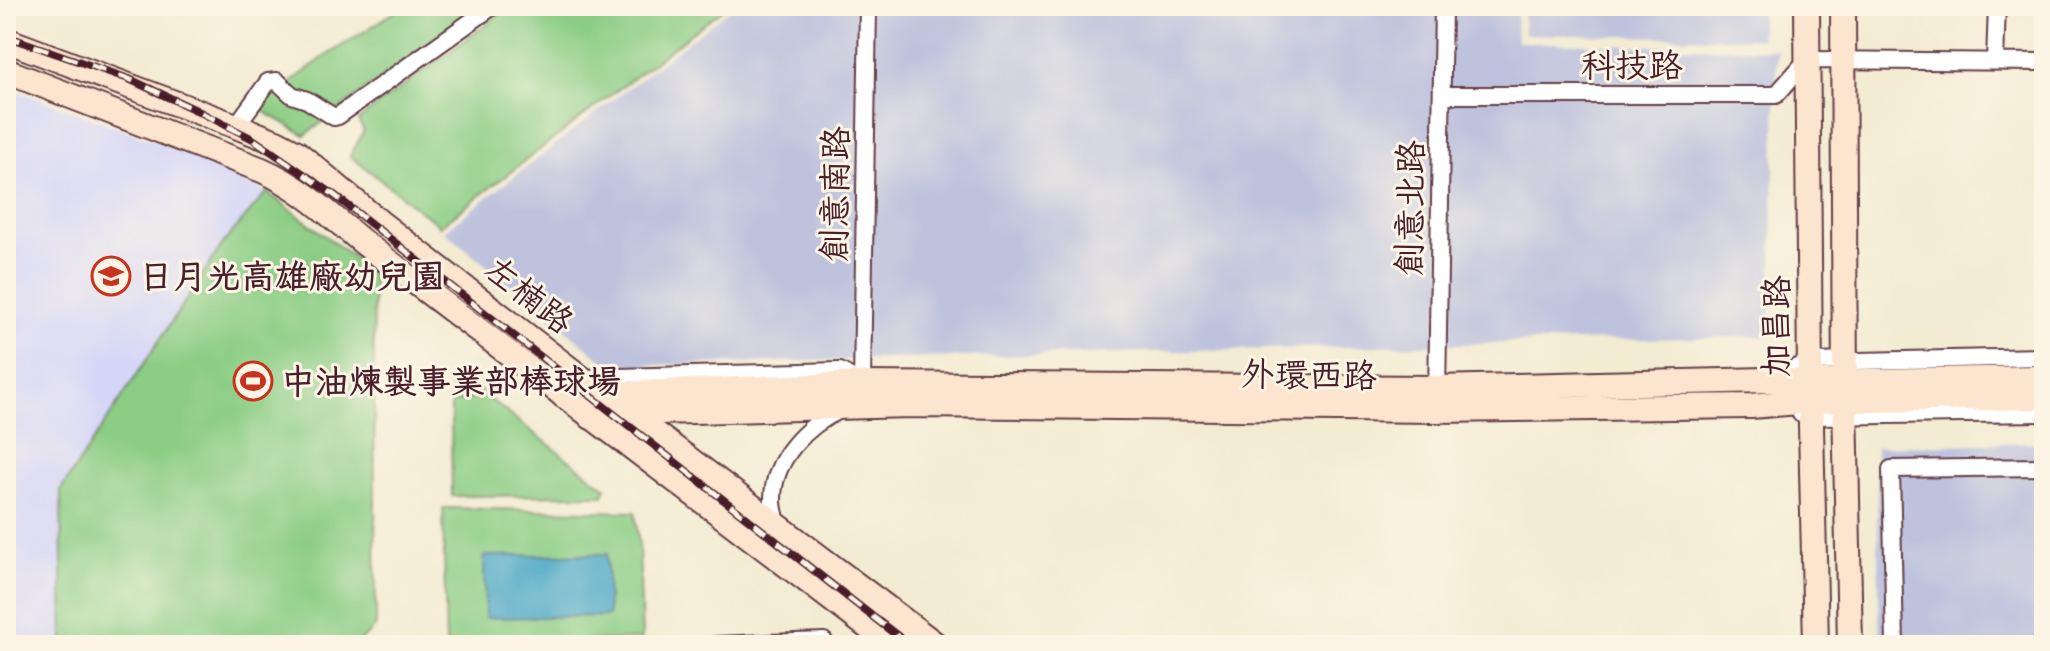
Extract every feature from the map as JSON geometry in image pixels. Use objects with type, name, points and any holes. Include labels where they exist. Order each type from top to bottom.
[{"type":"street","points":[[236,126],[272,80],[292,95],[307,100],[334,117],[338,116],[493,6]]},
{"type":"street","name":"創意南路","points":[[862,384],[868,6]]},
{"type":"street","name":"創意北路","points":[[1437,399],[1443,6]]},
{"type":"street","name":"加昌路","points":[[1807,6],[1810,390],[1816,645]]},
{"type":"street","name":"加昌路","points":[[1843,6],[1850,645]]},
{"type":"street","points":[[1995,61],[1997,6]]},
{"type":"street","name":"左楠路","points":[[6,40],[236,126],[297,153],[379,222],[581,378],[936,645]]},
{"type":"street","points":[[1807,60],[2044,62]]},
{"type":"street","name":"科技路","points":[[1442,95],[1776,95],[1807,60]]},
{"type":"street","name":"左楠路","points":[[6,71],[283,179],[300,190],[364,243],[892,645]]},
{"type":"street","name":"外環西路","points":[[1845,390],[2044,357]]},
{"type":"street","name":"外環西路","points":[[543,379],[840,371],[862,384]]},
{"type":"street","name":"外環西路","points":[[564,396],[862,384],[1769,405],[1810,390],[2044,378]]},
{"type":"street","name":"外環西路","points":[[591,417],[849,406],[1437,399],[1766,380],[1810,390],[2044,397]]},
{"type":"street","name":"外環西路","points":[[1845,390],[2044,413]]},
{"type":"street","points":[[778,526],[773,500],[781,465],[807,432],[826,416],[849,406]]},
{"type":"street","points":[[1895,645],[1891,469],[2044,467]]},
{"type":"street","points":[[715,645],[824,641]]},
{"type":"shaded area","points":[[734,6],[1516,6],[1517,42],[1777,50],[1770,336],[610,366],[444,231]]},
{"type":"shaded area","points":[[1523,6],[1761,6],[1761,39],[1524,34]]},
{"type":"shaded area","name":"日月光高雄廠幼兒園","points":[[6,87],[220,165],[267,192],[224,242],[61,490],[63,639],[45,640],[45,645],[6,645]]},
{"type":"shaded area","points":[[2044,442],[2044,645],[1880,645],[1876,447]]},
{"type":"green space","points":[[404,6],[478,6],[305,135],[258,108],[321,59]]},
{"type":"green space","points":[[511,6],[727,6],[440,226],[350,156],[364,131],[358,120]]},
{"type":"green space","name":"中油煉製事業部棒球場","points":[[267,192],[373,272],[376,626],[356,645],[63,639],[61,490],[224,242]]},
{"type":"green space","points":[[454,373],[482,393],[451,400],[451,376]]},
{"type":"green space","points":[[484,395],[606,488],[603,495],[452,496],[451,403]]},
{"type":"green space","points":[[443,508],[635,512],[642,639],[446,645]]},
{"type":"water","points":[[607,554],[608,616],[485,618],[484,556]]},
{"type":"railway","points":[[6,36],[129,79],[253,139],[333,194],[909,645]]},
{"type":"place","name":"日月光高雄廠幼兒園","points":[[111,276]]},
{"type":"place","name":"中油煉製事業部棒球場","points":[[253,381]]}]
